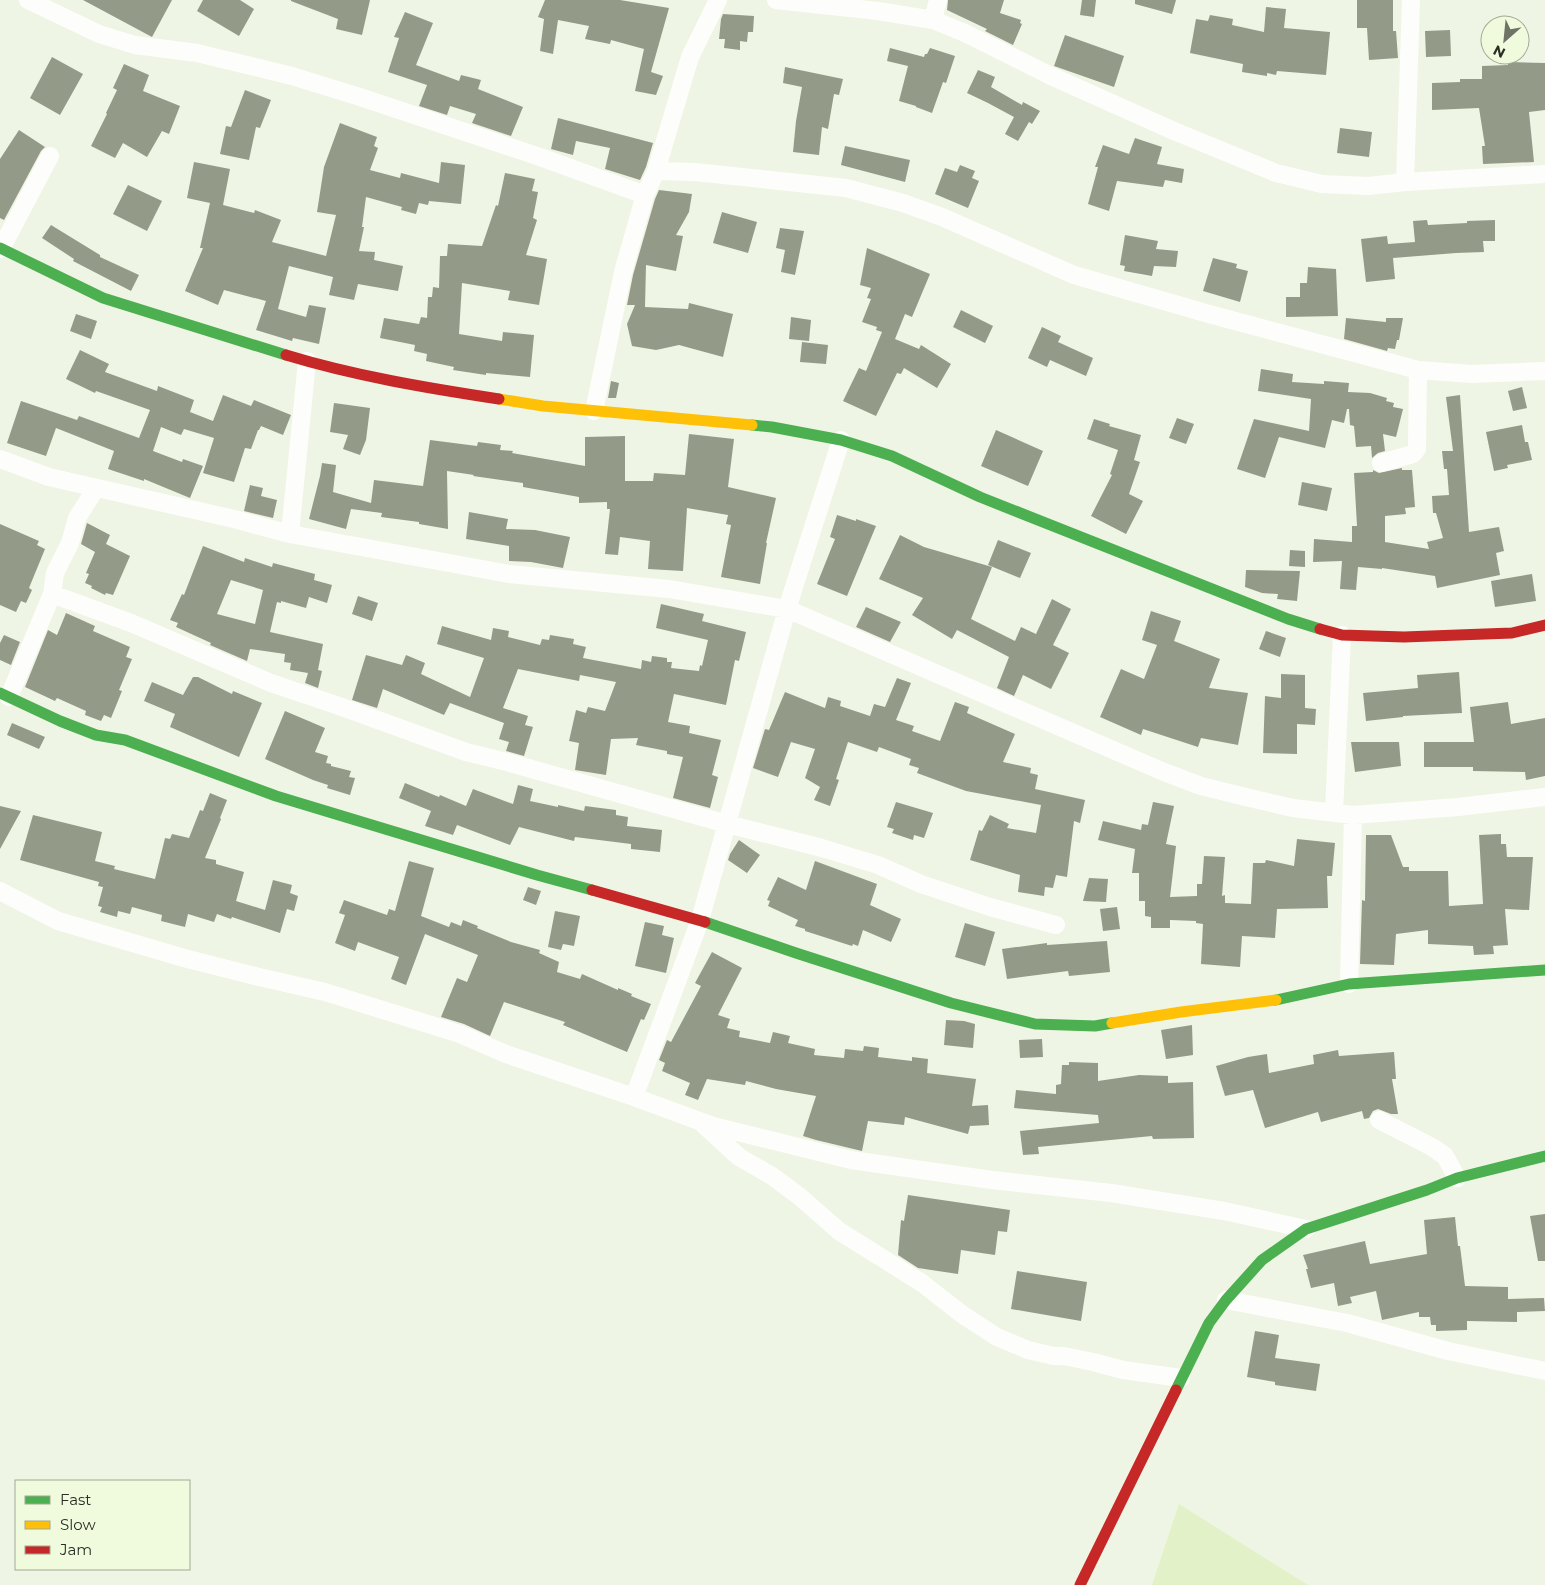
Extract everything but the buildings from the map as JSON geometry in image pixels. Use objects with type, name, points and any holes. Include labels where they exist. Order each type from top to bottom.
[{"type":"street","points":[[28,0],[108,36],[136,45],[197,53],[292,76],[548,160],[644,194]]},
{"type":"street","points":[[594,411],[623,272],[644,194],[656,171],[690,57],[718,0]]},
{"type":"street","points":[[776,0],[878,11],[932,20],[966,33],[1109,103],[1276,173],[1322,184],[1368,186],[1545,174]]},
{"type":"street","points":[[932,20],[938,0]]},
{"type":"street","points":[[1405,182],[1411,0]]},
{"type":"street","points":[[50,156],[1,248],[103,298],[307,361],[426,388],[543,406],[772,427],[841,440],[892,456],[989,500],[1226,595],[1288,618],[1342,635],[1404,638],[1512,634],[1545,625]]},
{"type":"street","points":[[656,171],[695,172],[846,188],[903,203],[942,217],[1074,275],[1209,314],[1418,370],[1472,374],[1545,371]]},
{"type":"street","points":[[290,534],[307,361]]},
{"type":"street","points":[[1381,463],[1413,454],[1417,449],[1418,370]]},
{"type":"street","points":[[634,1097],[700,920],[787,609],[841,440]]},
{"type":"street","points":[[0,459],[49,477],[234,519],[290,534],[509,574],[669,589],[787,609],[1164,772],[1201,786],[1293,808],[1353,815],[1458,807],[1545,797]]},
{"type":"street","points":[[96,488],[77,518],[70,543],[55,574],[52,594],[4,695],[60,721],[96,735],[125,740],[276,796],[537,875],[700,920],[951,1003],[1035,1024],[1094,1026],[1181,1012],[1266,1002],[1349,984],[1545,970]]},
{"type":"street","points":[[52,594],[131,624],[271,684],[342,707],[466,752],[727,824],[822,848],[878,866],[921,884],[990,907],[1056,925]]},
{"type":"street","points":[[1334,812],[1342,635]]},
{"type":"street","points":[[1349,984],[1353,815]]},
{"type":"street","points":[[0,891],[58,921],[184,958],[334,994],[460,1034],[506,1054],[713,1126],[851,1160],[1196,1206],[1306,1229]]},
{"type":"street","points":[[1379,1120],[1432,1147],[1445,1156],[1457,1178]]},
{"type":"street","points":[[699,1122],[739,1158],[772,1176],[799,1196],[839,1231],[922,1283],[963,1315],[997,1336],[1028,1350],[1054,1356],[1093,1362],[1123,1370],[1181,1378]]},
{"type":"street","points":[[1080,1585],[1209,1323],[1226,1300],[1262,1260],[1306,1229],[1427,1190],[1457,1178],[1545,1156]]},
{"type":"street","points":[[1226,1300],[1347,1323],[1448,1351],[1545,1371]]},
{"type":"green space","points":[[1179,1504],[1308,1585],[1152,1585]]},
{"type":"traffic: fast","points":[[0,248],[103,298],[286,355]]},
{"type":"traffic: fast","points":[[752,425],[841,440],[892,456],[980,497],[1288,619],[1320,629]]},
{"type":"traffic: fast","points":[[0,693],[60,721],[96,735],[125,740],[276,796],[592,890]]},
{"type":"traffic: fast","points":[[705,922],[951,1003],[1035,1024],[1095,1026],[1112,1023]]},
{"type":"traffic: fast","points":[[1276,1000],[1349,984],[1545,970]]},
{"type":"traffic: fast","points":[[1176,1390],[1209,1323],[1226,1300],[1262,1260],[1306,1229],[1427,1190],[1457,1178],[1545,1156]]},
{"type":"traffic: slow","points":[[499,399],[543,406],[752,425]]},
{"type":"traffic: slow","points":[[1112,1023],[1276,1000]]},
{"type":"traffic: jam","points":[[286,355],[418,386],[499,399]]},
{"type":"traffic: jam","points":[[1320,629],[1342,635],[1404,637],[1512,633],[1545,625]]},
{"type":"traffic: jam","points":[[592,890],[705,922]]},
{"type":"traffic: jam","points":[[1080,1585],[1176,1390]]}]
